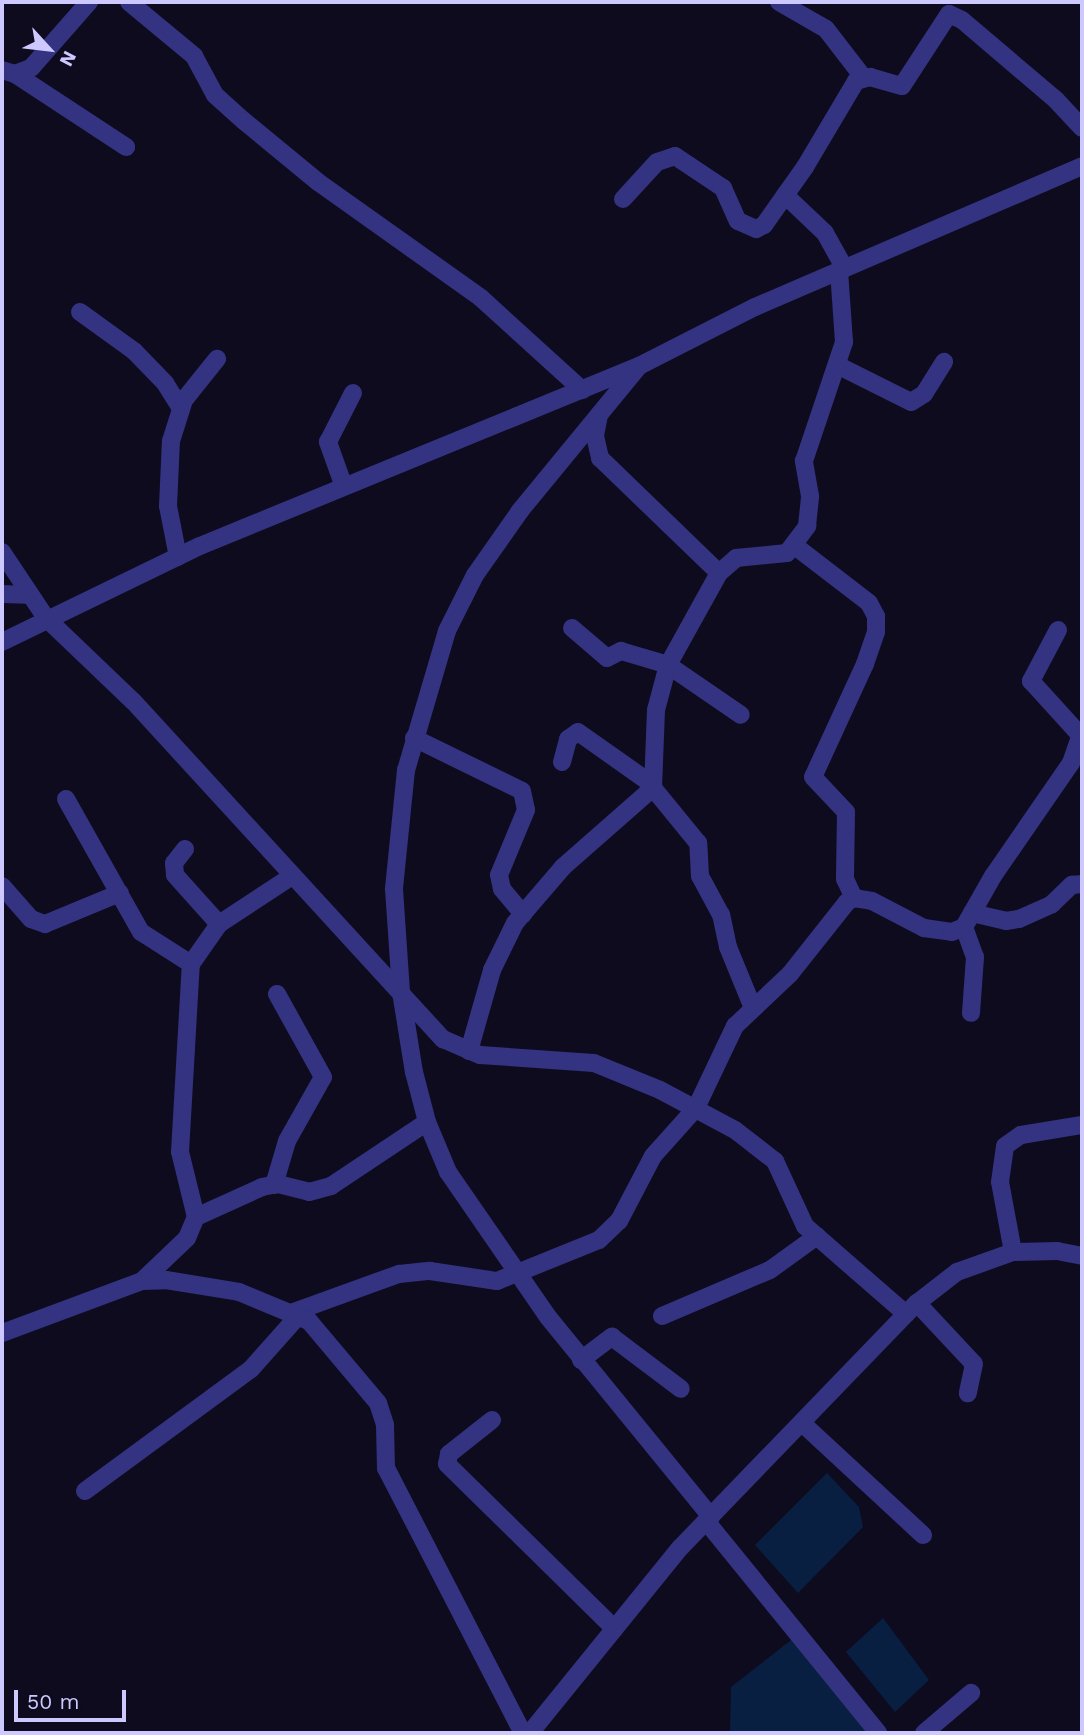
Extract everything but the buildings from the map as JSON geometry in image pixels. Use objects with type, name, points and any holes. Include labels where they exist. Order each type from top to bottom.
[{"type":"street","points":[[9,72],[39,62],[89,2]]},
{"type":"street","points":[[129,2],[194,55],[215,95],[244,121],[318,182],[481,298],[582,390]]},
{"type":"street","points":[[779,2],[826,29],[863,77],[902,86],[939,24],[952,13],[1063,106],[1082,128]]},
{"type":"street","points":[[9,72],[126,147]]},
{"type":"street","points":[[623,199],[657,162],[675,156],[723,188],[731,209],[747,227],[764,225],[851,88],[863,77]]},
{"type":"street","points":[[2,642],[46,618],[343,484],[639,366],[842,269],[1082,166]]},
{"type":"street","points":[[469,1051],[492,970],[523,914],[563,867],[619,813],[653,786],[656,710],[668,664],[719,573],[736,558],[775,557],[795,547],[810,514],[804,461],[807,445],[839,366],[846,324],[842,269],[825,233],[785,195]]},
{"type":"street","points":[[80,312],[134,351],[180,407]]},
{"type":"street","points":[[178,557],[168,506],[168,472],[180,407],[217,359]]},
{"type":"street","points":[[839,366],[911,402],[925,394],[944,362]]},
{"type":"street","points":[[639,366],[528,500],[475,575],[447,632],[414,738],[396,842],[401,992],[427,1122],[448,1172],[517,1274],[581,1360],[878,1733]]},
{"type":"street","points":[[343,484],[328,442],[353,393]]},
{"type":"street","points":[[599,415],[595,436],[600,458],[719,573]]},
{"type":"street","points":[[795,547],[869,603],[876,616],[876,632],[865,664],[813,777],[846,812],[845,879],[854,898]]},
{"type":"street","points":[[2,552],[27,594],[46,618],[134,701],[443,1039],[469,1051],[594,1063],[696,1108],[775,1161],[785,1176],[798,1216],[817,1236],[911,1308],[974,1364],[968,1393]]},
{"type":"street","points":[[2,594],[27,594]]},
{"type":"street","points":[[572,628],[607,657],[621,651],[668,664],[741,715]]},
{"type":"street","points":[[854,898],[872,901],[924,928],[952,932],[968,920],[1071,763],[1081,733],[1031,681],[1058,630]]},
{"type":"street","points":[[562,762],[568,739],[578,732],[653,786],[698,843],[700,876],[722,915],[728,947],[753,1008]]},
{"type":"street","points":[[414,738],[522,792],[526,810],[499,875],[502,889],[523,914]]},
{"type":"street","points":[[66,799],[141,932],[191,964]]},
{"type":"street","points":[[185,849],[174,863],[175,874],[219,924]]},
{"type":"street","points":[[142,1281],[187,1238],[196,1217],[180,1152],[191,964],[219,924],[292,876]]},
{"type":"street","points":[[968,920],[1019,919],[1052,904],[1072,885],[1082,884]]},
{"type":"street","points":[[2,887],[31,919],[45,924],[120,893]]},
{"type":"street","points":[[85,1491],[251,1369],[294,1314],[399,1274],[430,1270],[486,1282],[517,1274],[598,1240],[613,1228],[643,1170],[696,1108],[728,1037],[753,1008],[774,992],[854,898]]},
{"type":"street","points":[[968,920],[975,957],[971,1013]]},
{"type":"street","points":[[274,1185],[288,1142],[323,1077],[277,994]]},
{"type":"street","points":[[196,1217],[274,1185],[319,1191],[427,1122]]},
{"type":"street","points":[[1013,1252],[1000,1182],[1005,1146],[1021,1135],[1082,1125]]},
{"type":"street","points":[[662,1316],[771,1270],[817,1236]]},
{"type":"street","points":[[530,1733],[709,1519],[911,1308],[957,1272],[1013,1252],[1057,1251],[1082,1256]]},
{"type":"street","points":[[2,1333],[142,1281],[205,1283],[294,1314],[324,1334],[378,1404],[385,1424],[386,1468],[523,1733]]},
{"type":"street","points":[[581,1360],[612,1337],[681,1389]]},
{"type":"street","points":[[492,1420],[449,1454],[451,1471],[615,1629]]},
{"type":"street","points":[[802,1423],[923,1535]]},
{"type":"street","points":[[924,1733],[971,1693]]},
{"type":"water","points":[[827,1473],[859,1507],[863,1527],[798,1593],[755,1545]]},
{"type":"water","points":[[883,1618],[929,1680],[895,1712],[846,1652]]},
{"type":"water","points":[[795,1637],[871,1733],[730,1733],[731,1687]]}]
